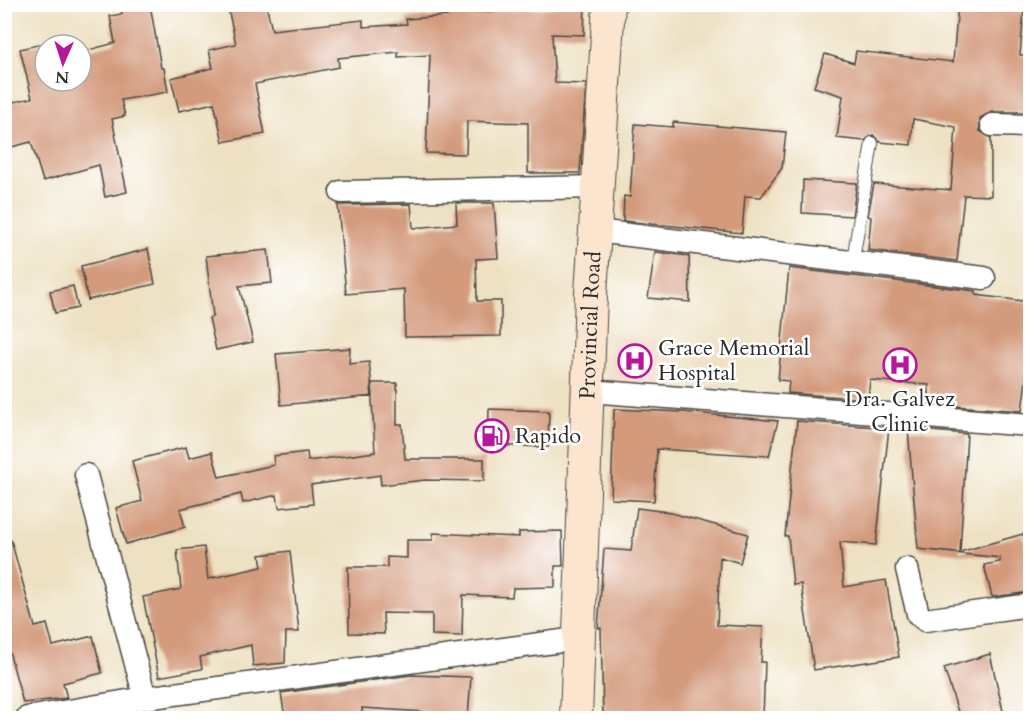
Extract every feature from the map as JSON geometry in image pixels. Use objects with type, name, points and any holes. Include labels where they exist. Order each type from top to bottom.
[{"type":"main road","name":"Provincial Road","points":[[576,718],[576,639],[589,391],[591,294],[609,4]]},
{"type":"street","points":[[992,125],[1030,126]]},
{"type":"street","points":[[341,192],[598,188]]},
{"type":"street","points":[[596,231],[853,260],[984,278]]},
{"type":"street","points":[[589,391],[1030,425]]},
{"type":"street","points":[[86,475],[145,698]]},
{"type":"street","points":[[907,569],[918,614],[925,620],[1030,605]]},
{"type":"street","points":[[27,718],[145,698],[576,639]]},
{"type":"lane","points":[[853,260],[872,143]]},
{"type":"shaded area","name":"Grace Memorial Hospital","points":[[611,337],[661,339],[659,386],[610,384]]},
{"type":"building","points":[[120,4],[150,4],[161,68],[164,68],[168,92],[121,100],[125,116],[112,119],[127,192],[105,197],[99,165],[43,181],[31,142],[4,149],[4,104],[32,98],[20,49],[33,46],[33,93],[93,93],[93,49],[115,43],[110,16],[122,14]]},
{"type":"building","points":[[227,4],[266,4],[272,30],[363,20],[363,27],[407,24],[406,19],[447,16],[446,6],[462,4],[475,4],[476,12],[556,7],[556,4],[585,4],[584,35],[552,34],[555,83],[586,84],[580,173],[528,173],[528,123],[467,121],[466,154],[426,153],[430,55],[398,57],[398,52],[338,58],[339,67],[255,84],[265,134],[223,142],[214,103],[179,111],[171,78],[213,68],[209,50],[236,44]]},
{"type":"building","points":[[958,4],[1024,10],[1020,55],[1029,55],[1026,112],[992,112],[980,118],[980,131],[991,138],[991,196],[964,195],[957,261],[868,250],[871,217],[868,216],[874,184],[951,190],[956,127],[913,119],[911,145],[880,142],[873,135],[864,141],[837,138],[843,96],[814,87],[825,54],[854,63],[856,51],[953,62]]},
{"type":"building","points":[[673,122],[786,132],[782,168],[761,197],[745,196],[742,233],[623,221],[624,196],[630,197],[635,124],[673,127]]},
{"type":"building","points":[[803,180],[857,183],[852,216],[802,213]]},
{"type":"building","points":[[456,203],[494,203],[498,258],[476,259],[477,301],[501,301],[501,336],[405,337],[404,289],[346,294],[338,205],[411,204],[413,228],[457,224]]},
{"type":"building","points":[[148,249],[155,284],[88,300],[81,266]]},
{"type":"building","points":[[268,250],[272,283],[239,286],[253,342],[216,350],[209,318],[213,316],[206,256]]},
{"type":"building","points":[[655,252],[689,256],[690,302],[648,298]]},
{"type":"building","points":[[789,268],[976,291],[976,295],[1030,302],[1030,349],[1022,411],[929,404],[929,385],[870,380],[868,399],[788,393],[789,381],[778,380]]},
{"type":"building","points":[[73,286],[78,308],[55,313],[50,291]]},
{"type":"building","points":[[350,348],[349,364],[369,362],[373,396],[281,405],[276,354]]},
{"type":"building","points":[[371,383],[397,383],[397,424],[402,424],[405,459],[484,459],[484,481],[425,480],[381,485],[380,475],[311,485],[313,504],[279,508],[277,495],[243,503],[241,494],[180,509],[185,527],[126,544],[116,508],[142,501],[132,461],[186,447],[189,458],[212,452],[219,477],[274,465],[273,456],[307,452],[308,461],[375,452]]},
{"type":"building","points":[[489,409],[549,411],[548,447],[488,445]]},
{"type":"building","points":[[614,409],[683,412],[778,421],[769,456],[657,449],[654,501],[611,499]]},
{"type":"building","points":[[797,421],[889,428],[876,545],[840,542],[844,587],[886,580],[899,657],[814,670],[801,584],[793,585],[788,536],[785,536]]},
{"type":"building","points":[[908,429],[967,434],[960,552],[1023,534],[1030,563],[1030,592],[992,597],[984,565],[1000,562],[1000,558],[918,549]]},
{"type":"building","points":[[637,508],[668,512],[748,534],[740,563],[720,557],[717,625],[763,627],[761,662],[765,662],[763,718],[603,718],[601,628],[598,628],[604,549],[631,551]]},
{"type":"building","points":[[562,531],[563,566],[555,566],[555,587],[513,588],[512,597],[463,595],[462,636],[432,635],[432,614],[383,613],[384,634],[349,633],[348,567],[387,567],[387,557],[407,558],[407,540],[433,540],[433,533],[519,537],[519,532]]},
{"type":"building","points":[[11,540],[35,627],[47,624],[53,646],[93,636],[102,673],[63,683],[67,698],[23,703],[4,632],[4,541]]},
{"type":"building","points":[[204,547],[208,579],[262,567],[260,555],[290,551],[299,632],[286,632],[285,663],[253,666],[251,645],[200,657],[202,669],[159,677],[143,597],[181,589],[177,550]]},
{"type":"building","points":[[990,654],[1003,711],[960,718],[944,668]]},
{"type":"building","points":[[411,675],[471,677],[468,718],[425,718],[425,712],[362,708],[362,718],[285,718],[281,693]]},
{"type":"place","name":"Grace Memorial Hospital","points":[[635,361]]},
{"type":"place","name":"Dra. Galvez Clinic","points":[[900,365]]},
{"type":"place","name":"Rapido","points":[[492,436]]}]
